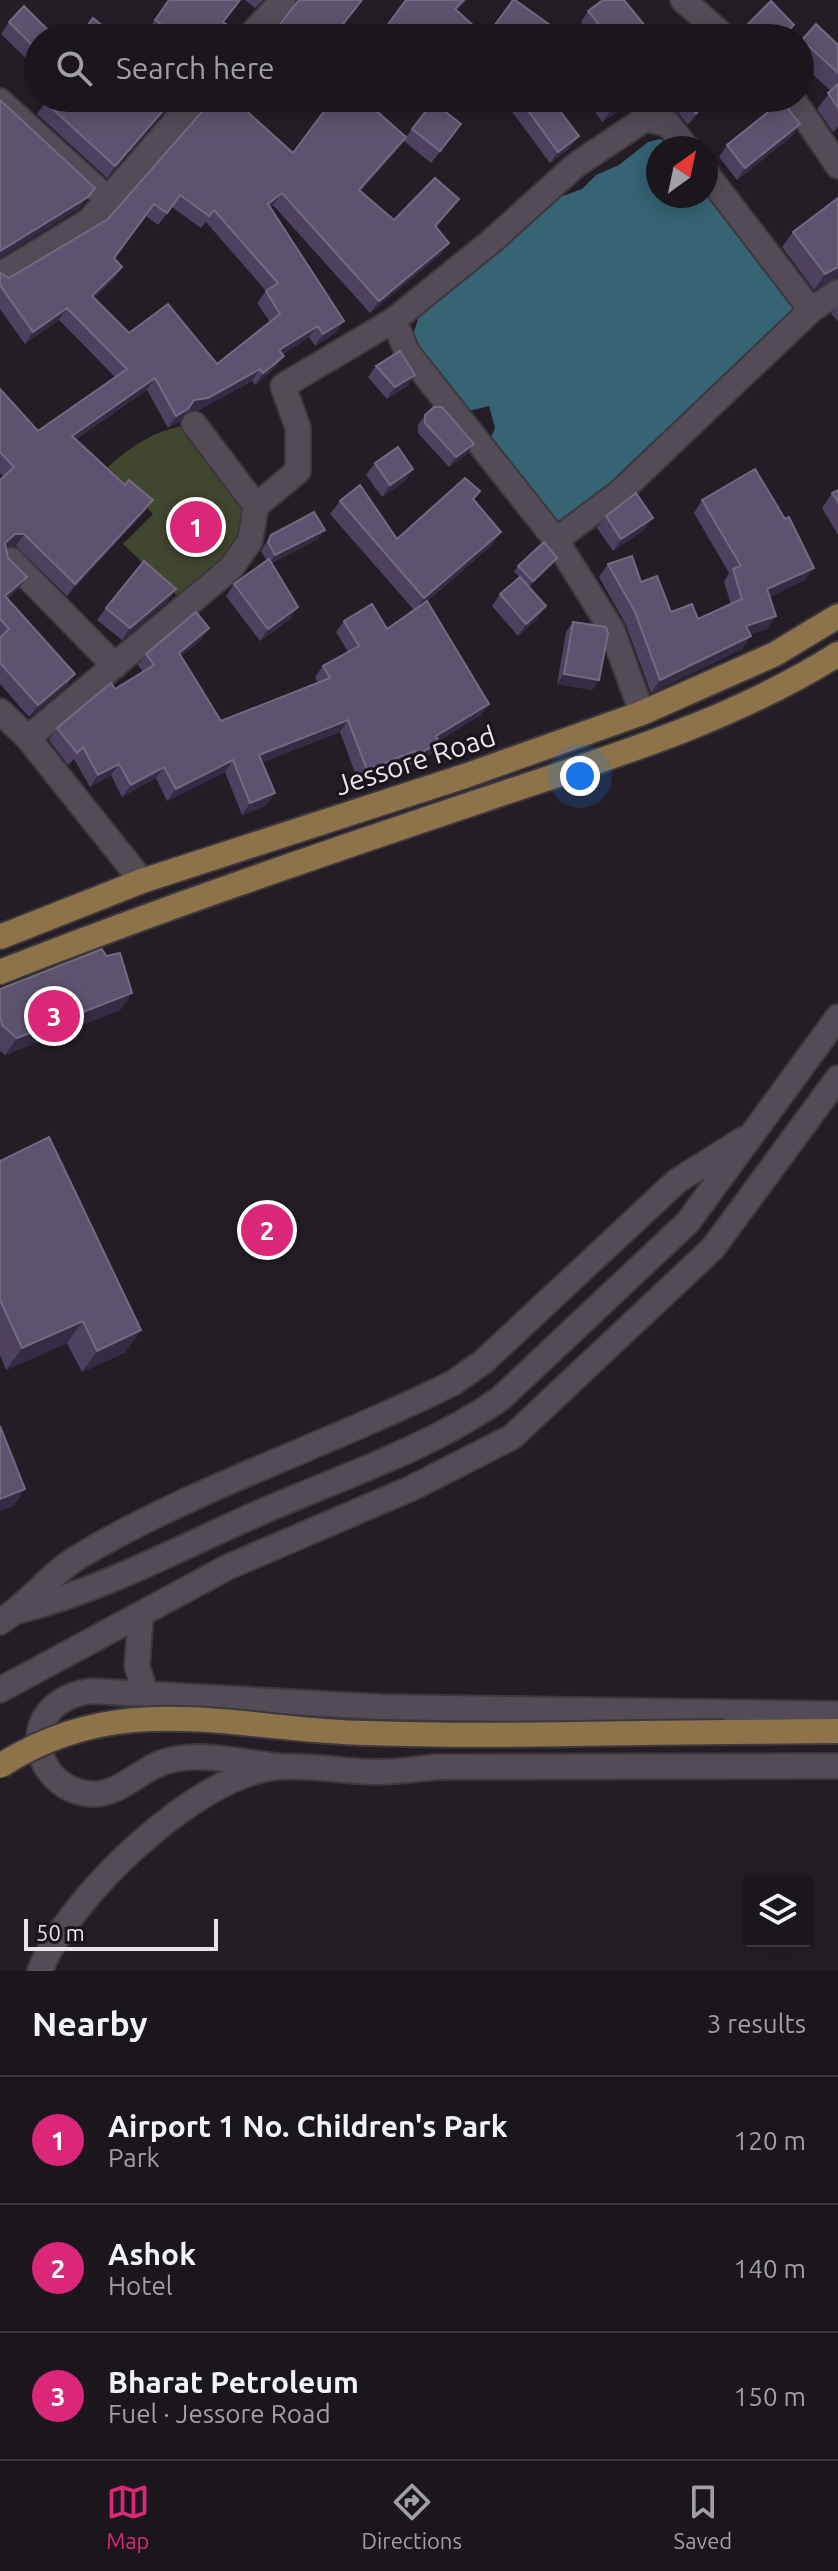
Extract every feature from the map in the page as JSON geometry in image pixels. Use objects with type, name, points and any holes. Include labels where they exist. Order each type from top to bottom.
[{"type":"main road","name":"Jessore Road","points":[[0,937],[142,881],[465,776],[642,713],[775,654],[838,616]]},
{"type":"main road","name":"Jessore Road","points":[[0,972],[157,911],[688,731],[782,687],[838,654]]},
{"type":"main road","points":[[0,1766],[32,1745],[63,1732],[110,1721],[196,1718],[363,1734],[838,1731]]},
{"type":"street","points":[[261,24],[283,0]]},
{"type":"street","points":[[683,0],[710,24]]},
{"type":"street","points":[[0,101],[108,199]]},
{"type":"street","points":[[0,275],[89,221],[184,112]]},
{"type":"street","points":[[801,112],[838,166]]},
{"type":"street","points":[[28,738],[231,568],[250,541],[256,506],[298,471],[298,428],[283,386],[394,320],[493,240],[576,165],[645,119],[668,124],[678,136]]},
{"type":"street","points":[[718,189],[811,310]]},
{"type":"street","points":[[556,540],[620,492],[811,310],[838,292]]},
{"type":"street","points":[[394,320],[407,352],[556,540],[612,630],[642,713]]},
{"type":"street","points":[[194,424],[256,506]]},
{"type":"street","points":[[11,560],[115,666]]},
{"type":"street","points":[[0,711],[28,738],[142,881]]},
{"type":"street","points":[[9,1616],[88,1592],[478,1414],[500,1399],[664,1249],[757,1131],[838,1017]]},
{"type":"street","points":[[0,1690],[228,1567],[412,1488],[512,1437],[713,1248],[838,1078]]},
{"type":"street","points":[[9,1616],[69,1563],[132,1528],[453,1383],[483,1362],[677,1181],[757,1131]]},
{"type":"street","points":[[141,1614],[137,1666],[146,1694]]},
{"type":"street","points":[[838,1714],[381,1707],[91,1691],[72,1694],[53,1704],[44,1715],[39,1729],[39,1752],[47,1769],[74,1788],[94,1794],[109,1791],[177,1758],[196,1757],[377,1772],[436,1767],[838,1766]]},
{"type":"street","points":[[40,1971],[78,1907],[107,1874],[151,1835],[216,1788],[277,1766]]},
{"type":"green space","points":[[194,424],[256,506],[250,541],[188,606],[123,544],[153,514],[108,467],[147,438]]},
{"type":"water","points":[[646,144],[646,208],[718,208],[718,194],[803,309],[576,517],[558,522],[489,442],[495,428],[489,406],[464,412],[417,356],[413,335],[423,303],[552,200],[582,189],[596,175],[619,165]]},
{"type":"building","points":[[169,0],[240,0],[223,22],[226,24],[161,24],[155,20]]},
{"type":"building","points":[[299,0],[362,0],[343,24],[280,24]]},
{"type":"building","points":[[406,0],[464,0],[455,9],[472,24],[388,24]]},
{"type":"building","points":[[515,0],[549,24],[495,24]]},
{"type":"building","points":[[603,0],[624,0],[644,24],[599,24],[588,11]]},
{"type":"building","points":[[771,1],[793,24],[748,24]]},
{"type":"building","points":[[24,6],[42,24],[24,24],[24,37],[9,22]]},
{"type":"building","points":[[816,24],[838,45],[838,73],[814,51]]},
{"type":"building","points":[[838,84],[838,108],[828,93]]},
{"type":"building","points":[[0,100],[95,188],[88,197],[0,251]]},
{"type":"building","points":[[56,112],[162,112],[115,166]]},
{"type":"building","points":[[202,112],[248,112],[293,153],[324,112],[378,112],[406,137],[359,190],[394,220],[435,178],[459,199],[435,226],[449,243],[379,301],[282,193],[268,204],[344,321],[323,334],[318,326],[279,350],[284,356],[263,373],[260,369],[208,398],[194,400],[188,409],[176,416],[155,378],[72,436],[125,485],[129,480],[153,500],[75,584],[24,534],[15,534],[5,543],[8,558],[27,577],[5,596],[75,674],[38,705],[0,663],[0,638],[9,629],[0,619],[0,480],[14,467],[0,452],[0,389],[38,431],[127,369],[67,308],[33,332],[0,285],[0,273],[9,278],[108,219]],"holes":[[[180,195],[209,216],[214,210],[278,283],[266,291],[280,314],[217,364],[168,304],[129,333],[92,296],[122,267],[114,258],[154,204],[167,213]]]},
{"type":"building","points":[[425,112],[446,112],[461,124],[440,151],[412,129]]},
{"type":"building","points":[[529,112],[561,112],[579,136],[558,152]]},
{"type":"building","points":[[768,112],[791,112],[800,124],[745,168],[727,145]]},
{"type":"building","points":[[838,198],[838,267],[825,274],[793,232]]},
{"type":"building","points":[[400,351],[415,375],[395,387],[376,366]]},
{"type":"building","points":[[434,407],[442,407],[474,444],[456,457],[425,423],[425,415]]},
{"type":"building","points":[[398,447],[413,469],[390,485],[375,463]]},
{"type":"building","points":[[755,469],[785,519],[789,517],[814,568],[767,589],[776,616],[746,626],[751,636],[660,680],[635,612],[608,564],[632,556],[641,582],[657,576],[671,612],[692,604],[698,619],[742,599],[733,569],[741,566],[702,500]]},
{"type":"building","points":[[465,478],[480,491],[473,499],[501,532],[424,598],[340,501],[360,485],[397,539]]},
{"type":"building","points":[[636,493],[653,518],[621,539],[606,516]]},
{"type":"building","points":[[314,512],[325,530],[275,555],[268,542],[271,535]]},
{"type":"building","points":[[544,542],[557,558],[533,581],[518,566]]},
{"type":"building","points":[[269,559],[298,607],[268,629],[234,584]]},
{"type":"building","points":[[144,561],[176,589],[130,628],[106,608]]},
{"type":"building","points":[[520,577],[546,606],[526,624],[500,594]]},
{"type":"building","points":[[427,601],[489,704],[436,736],[439,743],[417,755],[415,751],[367,770],[348,720],[259,755],[275,793],[250,803],[233,760],[176,789],[164,767],[131,785],[119,764],[98,775],[83,747],[77,753],[57,728],[111,683],[115,689],[154,665],[146,654],[196,612],[209,628],[179,653],[221,721],[330,678],[323,666],[359,646],[344,621],[372,604],[387,629]]},
{"type":"building","points":[[573,622],[606,627],[608,633],[599,680],[564,674]]},
{"type":"building","points":[[102,949],[106,956],[120,953],[132,993],[17,1038],[2,1025],[0,989]]},
{"type":"building","points":[[49,1137],[141,1330],[97,1351],[83,1321],[22,1348],[0,1300],[0,1161]]},
{"type":"building","points":[[0,1426],[25,1489],[0,1499]]},
{"type":"place","name":"Airport 1 No. Children's Park","points":[[196,527]]},
{"type":"place","name":"Bharat Petroleum","points":[[54,1016]]},
{"type":"place","name":"Ashok","points":[[267,1230]]}]
